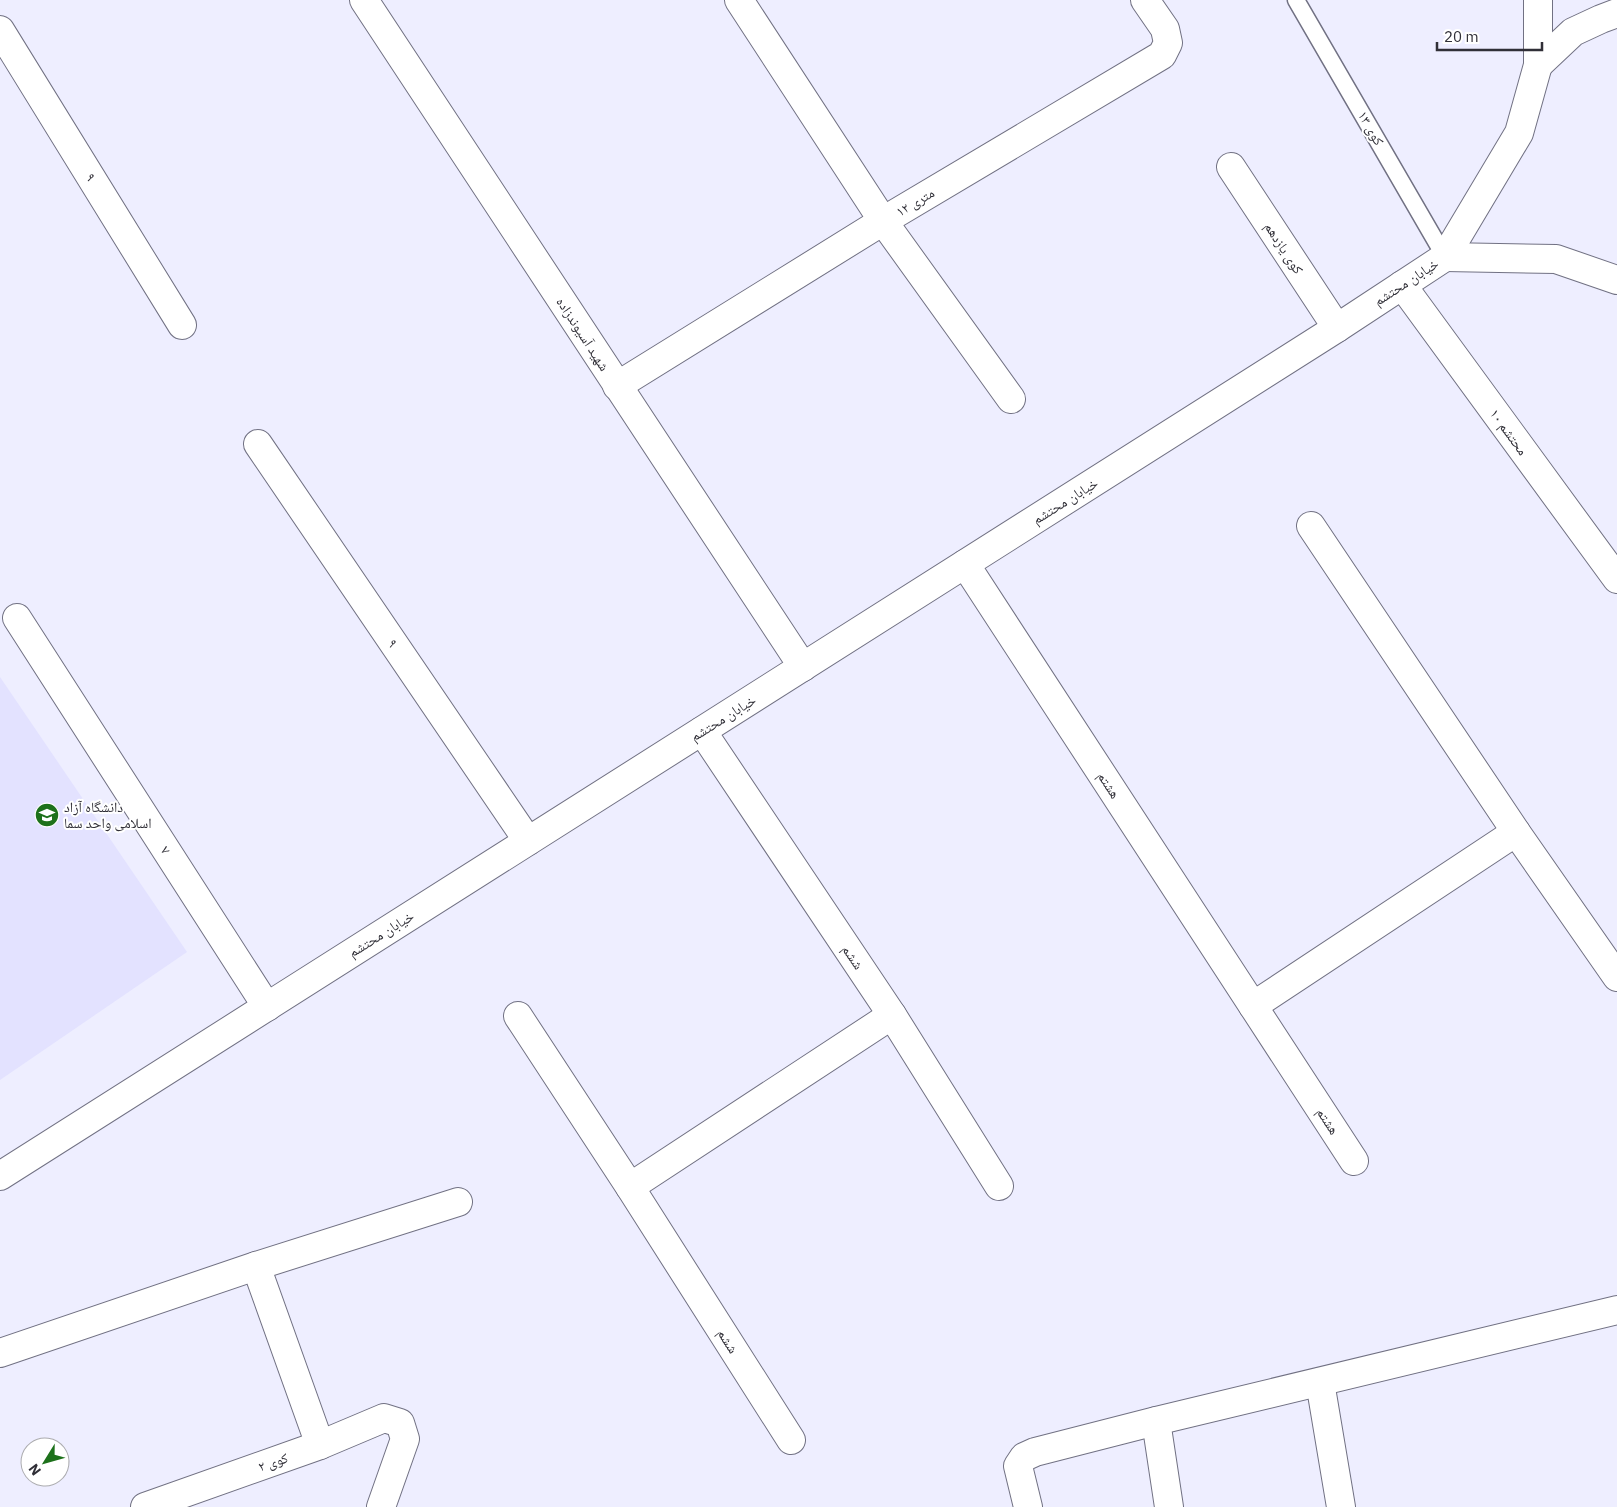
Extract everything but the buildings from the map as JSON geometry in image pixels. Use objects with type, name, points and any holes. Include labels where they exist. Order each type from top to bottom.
[{"type":"street","name":"شهید آسیوندزاده","points":[[364,0],[803,667]]},
{"type":"street","points":[[739,0],[884,221],[1011,399]]},
{"type":"street","name":"۱۲ متری","points":[[617,386],[884,221],[1162,56],[1168,43],[1165,29],[1145,0]]},
{"type":"street","name":"خیابان محتشم","points":[[0,1176],[1337,328],[1445,257],[1518,133],[1538,65],[1538,0]]},
{"type":"street","points":[[1538,65],[1573,32],[1617,13]]},
{"type":"street","name":"۹","points":[[0,30],[182,325]]},
{"type":"street","name":"کوی یازدهم","points":[[1231,167],[1337,328]]},
{"type":"street","name":"خیابان محتشم","points":[[1445,257],[1556,259],[1617,280]]},
{"type":"street","name":"محتشم ۱۰","points":[[1402,285],[1617,578]]},
{"type":"street","name":"۹","points":[[258,444],[528,841]]},
{"type":"street","points":[[1311,526],[1516,832],[1617,976]]},
{"type":"street","name":"هشتم","points":[[965,564],[1354,1161]]},
{"type":"street","name":"۷","points":[[17,618],[267,1007]]},
{"type":"street","name":"ششم","points":[[702,731],[892,1015],[999,1186]]},
{"type":"street","points":[[1253,1006],[1516,832]]},
{"type":"street","points":[[630,1187],[892,1015]]},
{"type":"street","name":"ششم","points":[[518,1016],[630,1187],[791,1440]]},
{"type":"street","points":[[0,1353],[256,1266],[458,1202]]},
{"type":"street","points":[[256,1266],[320,1445]]},
{"type":"street","points":[[1028,1507],[1018,1466],[1024,1457],[1035,1452],[1617,1310]]},
{"type":"street","points":[[1320,1382],[1342,1507]]},
{"type":"street","name":"کوی ۲","points":[[145,1507],[320,1445],[384,1418],[400,1422],[405,1438],[381,1507]]},
{"type":"street","points":[[1156,1421],[1169,1507]]},
{"type":"lane","name":"کوی ۱۳","points":[[1296,0],[1445,257]]},
{"type":"shaded area","name":"دانشگاه آزاد اسلامی واحد سما","points":[[0,677],[187,952],[0,1080]]},
{"type":"place","name":"دانشگاه آزاد اسلامی واحد سما","points":[[47,815]]}]
